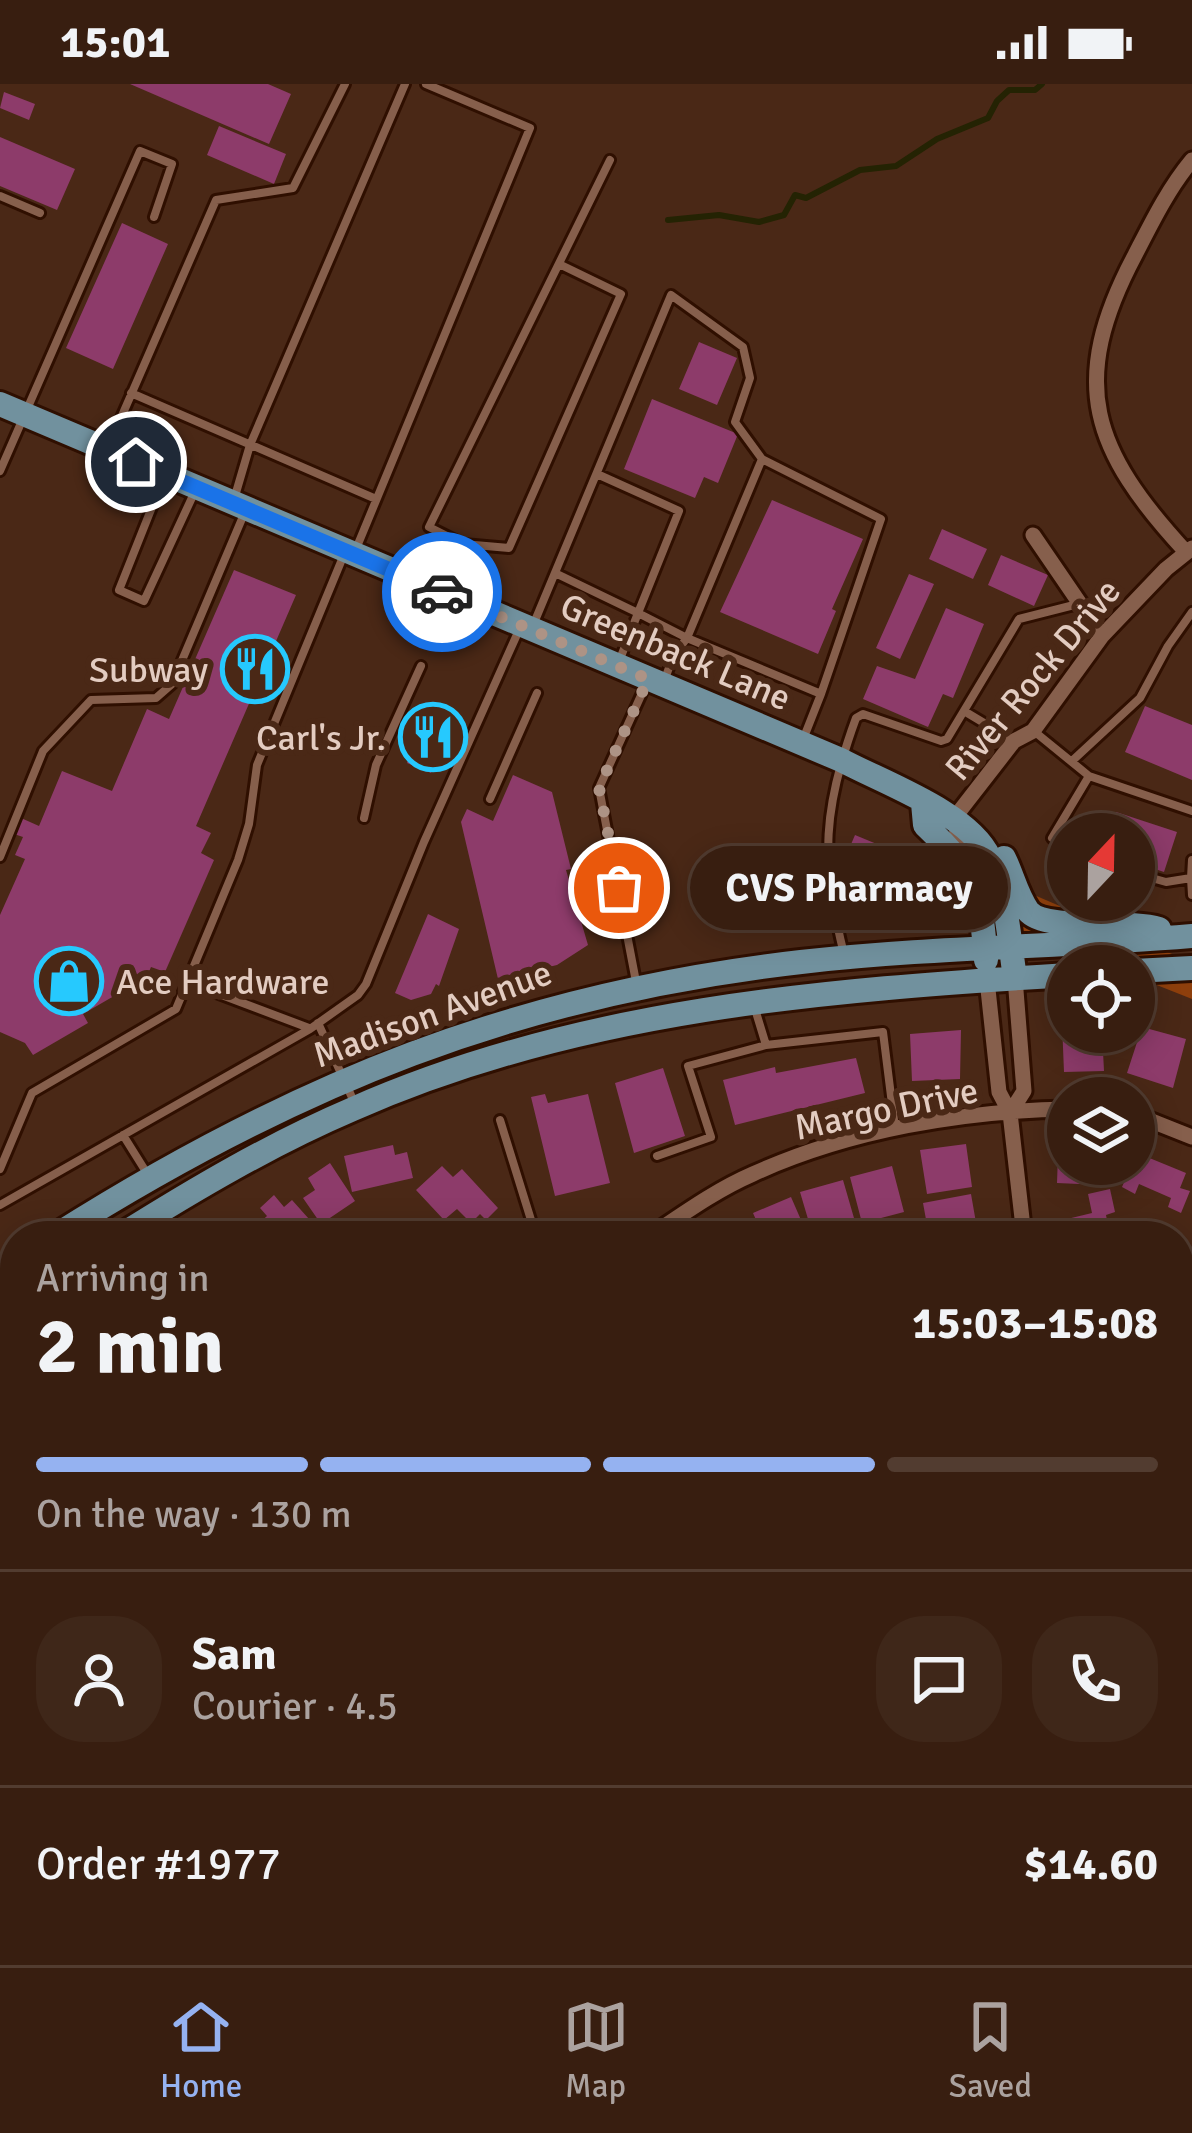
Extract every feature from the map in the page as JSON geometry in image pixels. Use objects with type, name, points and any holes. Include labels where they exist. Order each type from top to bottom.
[{"type":"main road","name":"Greenback Lane","points":[[0,404],[841,760],[963,825]]},
{"type":"main road","points":[[923,803],[925,825],[959,858],[976,886],[997,947],[1015,978],[1047,976]]},
{"type":"main road","points":[[963,825],[1005,860],[1027,910],[1044,922],[1118,922],[1188,936]]},
{"type":"main road","points":[[963,825],[987,852],[996,875],[997,947],[987,980]]},
{"type":"main road","points":[[997,947],[1188,936]]},
{"type":"main road","name":"Madison Avenue","points":[[78,1221],[149,1176],[260,1117],[345,1079],[502,1022],[580,999],[725,972],[997,947]]},
{"type":"main road","points":[[1155,969],[1192,968]]},
{"type":"main road","name":"Madison Avenue","points":[[145,1221],[224,1173],[356,1107],[455,1071],[596,1030],[752,1000],[1015,978]]},
{"type":"street","name":"River Rock Drive","points":[[959,858],[963,825],[1014,741],[1033,730],[1102,637],[1190,552],[1144,506],[1114,458],[1099,404],[1097,376],[1102,334],[1114,294],[1164,200],[1192,160]]},
{"type":"street","points":[[1033,535],[1102,637]]},
{"type":"street","points":[[1010,1113],[1024,1091],[1015,978]]},
{"type":"street","points":[[987,980],[999,1092],[1010,1113],[1022,1221]]},
{"type":"street","name":"Margo Drive","points":[[675,1221],[750,1175],[793,1157],[895,1130],[1047,1110]]},
{"type":"street","points":[[1155,1122],[1192,1136]]},
{"type":"lane","points":[[107,450],[215,200],[293,188],[345,84]]},
{"type":"lane","points":[[0,856],[43,751],[92,700],[156,698],[172,684],[239,506],[250,445],[405,84]]},
{"type":"lane","points":[[0,1169],[32,1093],[176,1010],[238,860],[249,824],[257,765],[376,499],[530,128],[427,84]]},
{"type":"lane","points":[[0,471],[140,151],[172,164],[154,218]]},
{"type":"lane","points":[[559,264],[621,294],[509,548],[463,544],[428,527],[610,160]]},
{"type":"lane","points":[[0,196],[40,213]]},
{"type":"lane","points":[[0,1205],[314,1026],[358,995],[424,842],[555,574],[671,295],[743,347],[750,378],[735,422],[762,459],[881,519],[802,744]]},
{"type":"lane","points":[[131,393],[376,499]]},
{"type":"lane","points":[[637,989],[599,788],[655,682],[686,638],[762,459]]},
{"type":"lane","points":[[165,474],[118,590],[144,601],[197,488]]},
{"type":"lane","points":[[597,474],[679,511],[617,666]]},
{"type":"lane","points":[[447,594],[463,544]]},
{"type":"lane","points":[[555,574],[686,638],[821,694]]},
{"type":"lane","points":[[845,958],[826,838],[830,796],[856,718],[863,714],[940,741],[946,739],[1019,620],[1078,604]]},
{"type":"lane","points":[[1072,761],[1140,698],[1192,612]]},
{"type":"lane","points":[[364,818],[376,765],[422,666]]},
{"type":"lane","points":[[490,799],[537,693]]},
{"type":"lane","points":[[964,711],[1014,741]]},
{"type":"lane","points":[[1033,730],[1089,776],[1192,811]]},
{"type":"lane","points":[[1067,813],[1089,776]]},
{"type":"lane","points":[[1192,858],[1192,895]]},
{"type":"lane","points":[[1155,879],[1191,878]]},
{"type":"lane","points":[[834,904],[918,901],[934,888]]},
{"type":"lane","points":[[772,902],[799,919],[836,919]]},
{"type":"lane","points":[[187,982],[314,1026],[356,1107]]},
{"type":"lane","points":[[752,1000],[766,1045]]},
{"type":"lane","points":[[657,1156],[711,1137],[688,1066],[766,1045],[883,1032],[895,1130]]},
{"type":"lane","points":[[500,1120],[531,1221]]},
{"type":"lane","points":[[123,1135],[149,1176]]},
{"type":"shaded area","points":[[985,874],[1047,901],[1047,921],[1095,921],[1151,945],[1055,945],[969,911]]},
{"type":"shaded area","points":[[1155,947],[1192,957],[1192,999],[1155,984]]},
{"type":"building","points":[[130,84],[268,84],[291,94],[269,144]]},
{"type":"building","points":[[4,92],[35,104],[29,120],[0,108]]},
{"type":"building","points":[[219,126],[286,154],[274,184],[207,155]]},
{"type":"building","points":[[0,137],[75,169],[57,210],[0,186]]},
{"type":"building","points":[[122,223],[168,244],[113,369],[66,348]]},
{"type":"building","points":[[699,342],[737,358],[717,405],[679,389]]},
{"type":"building","points":[[652,399],[738,434],[718,483],[704,477],[695,498],[624,469]]},
{"type":"building","points":[[772,500],[863,539],[818,654],[720,612]]},
{"type":"building","points":[[942,529],[987,549],[973,579],[929,559]]},
{"type":"building","points":[[1001,555],[1048,575],[1034,606],[988,585]]},
{"type":"building","points":[[234,570],[296,595],[196,826],[211,833],[201,853],[214,860],[165,972],[151,967],[143,986],[122,977],[114,996],[83,1014],[88,1023],[33,1055],[25,1043],[0,1032],[0,915],[25,859],[15,855],[23,837],[14,834],[21,818],[39,826],[62,771],[112,791],[147,709],[169,719]]},
{"type":"building","points":[[909,574],[934,584],[900,659],[876,648]]},
{"type":"building","points":[[946,608],[984,624],[953,698],[943,694],[928,727],[863,699],[877,666],[915,679]]},
{"type":"building","points":[[432,704],[456,714],[431,773],[407,763],[421,729],[417,728]]},
{"type":"building","points":[[1145,706],[1192,725],[1192,780],[1125,752]]},
{"type":"building","points":[[513,775],[552,792],[571,869],[566,870],[588,945],[557,965],[498,979],[461,822],[467,809],[493,821]]},
{"type":"building","points":[[1155,825],[1177,832],[1164,872],[1155,869]]},
{"type":"building","points":[[855,835],[884,847],[886,843],[912,859],[901,887],[843,863]]},
{"type":"building","points":[[428,914],[459,929],[439,986],[411,1000],[395,993]]},
{"type":"building","points":[[961,1030],[960,1079],[912,1081],[910,1034]]},
{"type":"building","points":[[1155,1031],[1186,1039],[1173,1088],[1155,1082],[1155,1077],[1127,1073],[1134,1053],[1155,1053]]},
{"type":"building","points":[[1063,1053],[1103,1053],[1104,1071],[1064,1072]]},
{"type":"building","points":[[856,1058],[865,1093],[735,1125],[723,1080],[775,1067],[776,1073]]},
{"type":"building","points":[[663,1068],[685,1136],[634,1153],[615,1083]]},
{"type":"building","points":[[545,1094],[548,1103],[588,1094],[610,1183],[555,1196],[531,1097]]},
{"type":"building","points":[[966,1144],[972,1187],[927,1194],[920,1150]]},
{"type":"building","points":[[393,1145],[395,1155],[407,1152],[413,1178],[352,1192],[344,1156]]},
{"type":"building","points":[[1155,1160],[1186,1173],[1180,1188],[1190,1191],[1181,1213],[1168,1207],[1171,1198],[1141,1185],[1155,1185]]},
{"type":"building","points":[[330,1163],[355,1201],[319,1221],[303,1198],[315,1190],[308,1178]]},
{"type":"building","points":[[442,1166],[453,1177],[462,1169],[498,1208],[486,1220],[480,1214],[469,1221],[457,1209],[444,1220],[416,1190]]},
{"type":"building","points":[[892,1166],[904,1212],[861,1221],[850,1177]]},
{"type":"building","points":[[843,1180],[855,1221],[809,1221],[800,1192]]},
{"type":"building","points":[[1110,1189],[1115,1212],[1106,1215],[1107,1221],[1063,1221],[1092,1213],[1088,1194]]},
{"type":"building","points":[[971,1194],[976,1221],[926,1221],[923,1203]]},
{"type":"building","points":[[274,1195],[284,1207],[292,1200],[309,1219],[262,1221],[267,1216],[260,1208]]},
{"type":"building","points":[[791,1197],[801,1221],[756,1221],[753,1213]]},
{"type":"waterway","points":[[668,220],[719,215],[759,222],[784,215],[795,195],[806,198],[860,170],[896,166],[937,139],[988,118],[1009,90],[1035,90],[1042,84]]},
{"type":"way so far","points":[[442,592],[648,679],[599,788],[619,888]]},
{"type":"place","name":"Subway","points":[[255,669]]},
{"type":"place","name":"Carl's Jr.","points":[[433,737]]},
{"type":"place","name":"CVS Pharmacy","points":[[619,888]]},
{"type":"place","name":"Ace Hardware","points":[[69,981]]},
{"type":"route","points":[[136,462],[442,592]]}]
